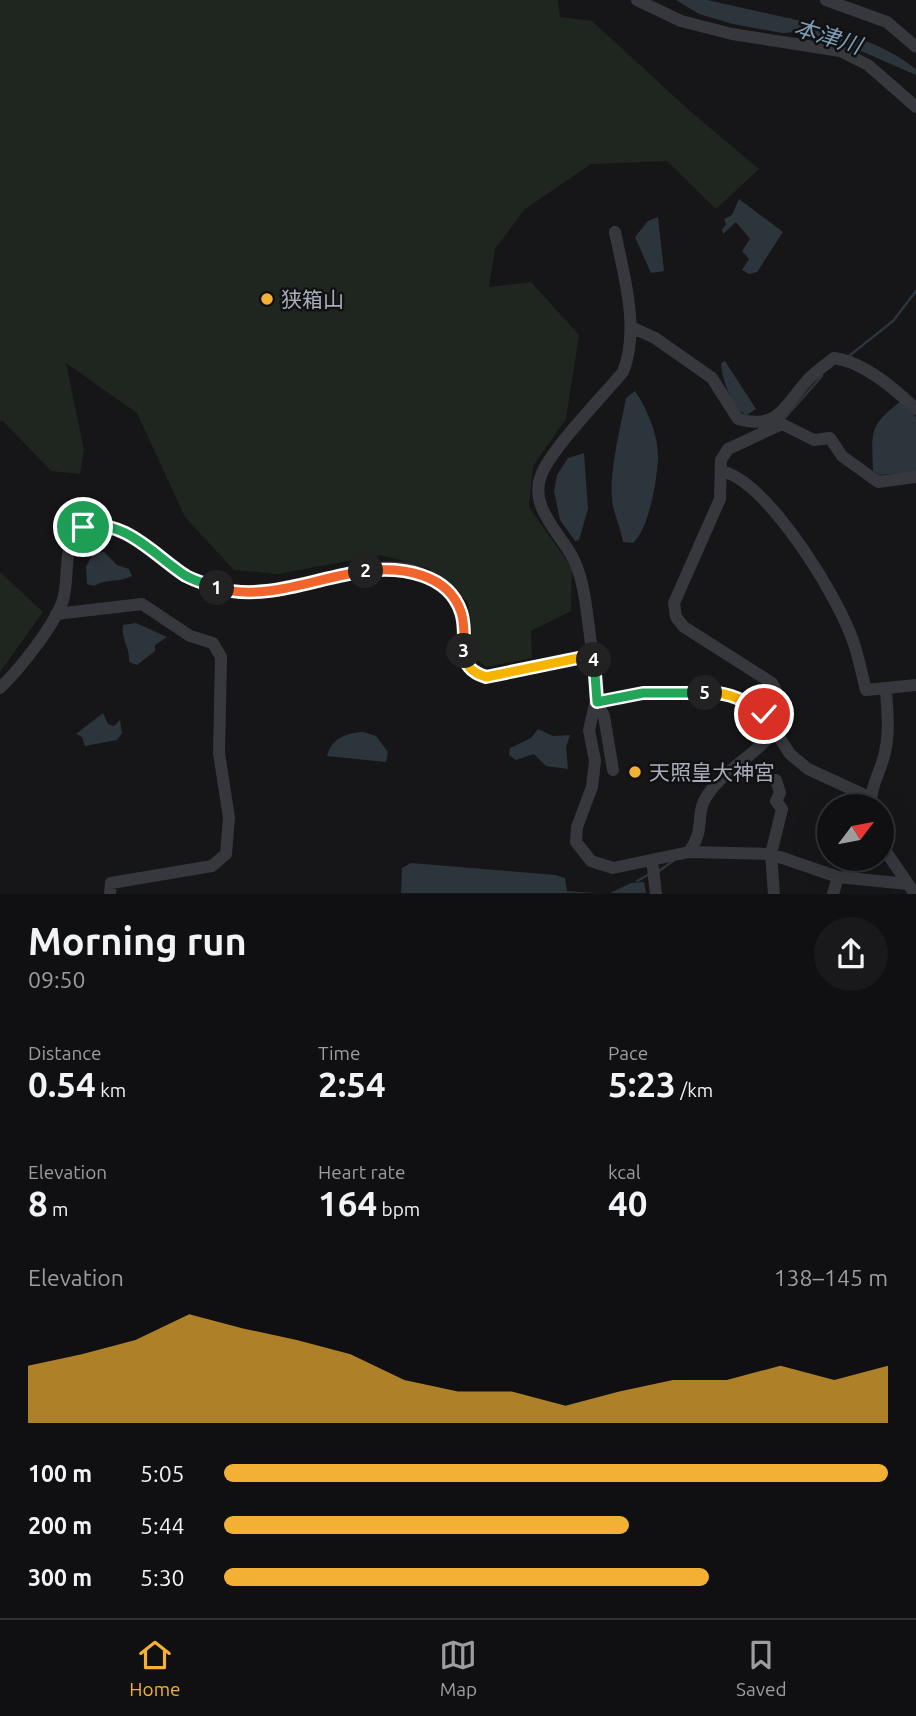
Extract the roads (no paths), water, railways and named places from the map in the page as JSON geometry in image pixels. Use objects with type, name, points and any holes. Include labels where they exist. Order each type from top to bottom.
[{"type":"street","points":[[637,0],[681,21],[732,34],[840,51],[868,65],[916,107]]},
{"type":"street","points":[[826,0],[887,22],[916,47]]},
{"type":"street","points":[[615,232],[631,327],[629,356],[623,372],[541,474],[538,493],[542,509],[573,557],[581,578],[598,681],[597,702],[589,730],[595,761],[592,787],[577,827],[576,842],[591,861],[613,868],[689,852],[771,854],[844,877],[912,889]]},
{"type":"street","points":[[631,327],[649,334],[712,378],[738,419],[750,422],[785,412],[803,384],[834,358],[845,360],[877,379],[916,409]]},
{"type":"street","points":[[689,852],[697,841],[702,824],[702,804],[718,780],[776,732],[781,708],[780,696],[772,683],[684,627],[676,617],[674,603],[720,499],[721,460],[728,449],[782,424],[814,440],[830,438],[842,456],[878,482],[916,478]]},
{"type":"street","points":[[722,471],[730,473],[754,491],[816,567],[852,636],[866,690],[916,685]]},
{"type":"street","points":[[0,688],[56,614],[63,601],[68,578],[68,552],[75,536],[83,527],[95,524],[116,528],[133,537],[188,577],[220,589],[245,593],[270,592],[368,571],[393,568],[417,572],[454,598],[462,613],[464,660],[474,673],[486,677],[593,655]]},
{"type":"street","points":[[56,614],[142,604],[190,636],[213,643],[220,657],[219,753],[229,818],[226,854],[212,866],[111,883],[110,894]]},
{"type":"street","points":[[870,794],[889,733],[886,690]]},
{"type":"street","points":[[597,702],[643,693],[718,692],[743,699],[764,714],[790,754],[808,769],[856,794]]},
{"type":"street","points":[[597,702],[604,716],[613,770]]},
{"type":"street","points":[[774,894],[771,854],[782,810],[776,801],[780,793],[776,780]]},
{"type":"street","points":[[652,860],[656,894]]},
{"type":"street","points":[[894,863],[912,889]]},
{"type":"street","points":[[832,894],[845,872]]},
{"type":"water","name":"本津川","points":[[676,0],[707,0],[806,22],[810,27],[852,36],[879,46],[904,60],[916,69],[916,75],[838,41],[800,32],[782,33],[733,24],[699,14]]},
{"type":"water","points":[[739,199],[783,232],[757,272],[749,274],[742,270],[749,259],[742,251],[750,239],[736,222],[723,234],[722,230],[726,224],[724,219],[732,215]]},
{"type":"water","points":[[658,217],[664,271],[651,273],[635,237],[648,221]]},
{"type":"water","points":[[725,361],[756,409],[747,415],[737,407],[729,393],[721,363]]},
{"type":"water","points":[[635,391],[651,423],[657,441],[658,459],[648,516],[633,543],[623,542],[614,510],[612,485],[626,398]]},
{"type":"water","points":[[900,402],[916,417],[916,472],[879,475],[873,471],[874,431],[882,418]]},
{"type":"water","points":[[584,453],[588,509],[579,540],[575,541],[560,520],[554,491],[557,475],[568,458]]},
{"type":"water","points":[[104,552],[117,565],[129,569],[132,576],[94,586],[87,584],[86,567],[93,553]]},
{"type":"water","points":[[136,623],[167,637],[155,645],[155,651],[137,665],[129,662],[123,630],[123,625]]},
{"type":"water","points":[[103,713],[108,724],[114,726],[120,720],[122,733],[117,740],[85,746],[82,737],[76,734]]},
{"type":"water","points":[[538,729],[553,736],[570,735],[566,747],[568,769],[546,766],[534,754],[516,760],[509,755],[510,748],[531,738]]},
{"type":"water","points":[[363,732],[376,736],[388,752],[386,762],[327,756],[332,745],[340,738]]},
{"type":"water","points":[[411,863],[555,875],[565,878],[567,891],[596,893],[401,893],[402,868]]},
{"type":"water","points":[[644,882],[646,893],[610,893],[631,883]]},
{"type":"waterway","points":[[849,356],[893,321],[916,291]]},
{"type":"waterway","points":[[784,419],[822,376]]},
{"type":"waterway","points":[[659,871],[673,861]]},
{"type":"waterway","points":[[637,881],[648,875]]},
{"type":"place","name":"狭箱山","points":[[267,299]]},
{"type":"place","name":"天照皇大神宮","points":[[635,772]]}]
